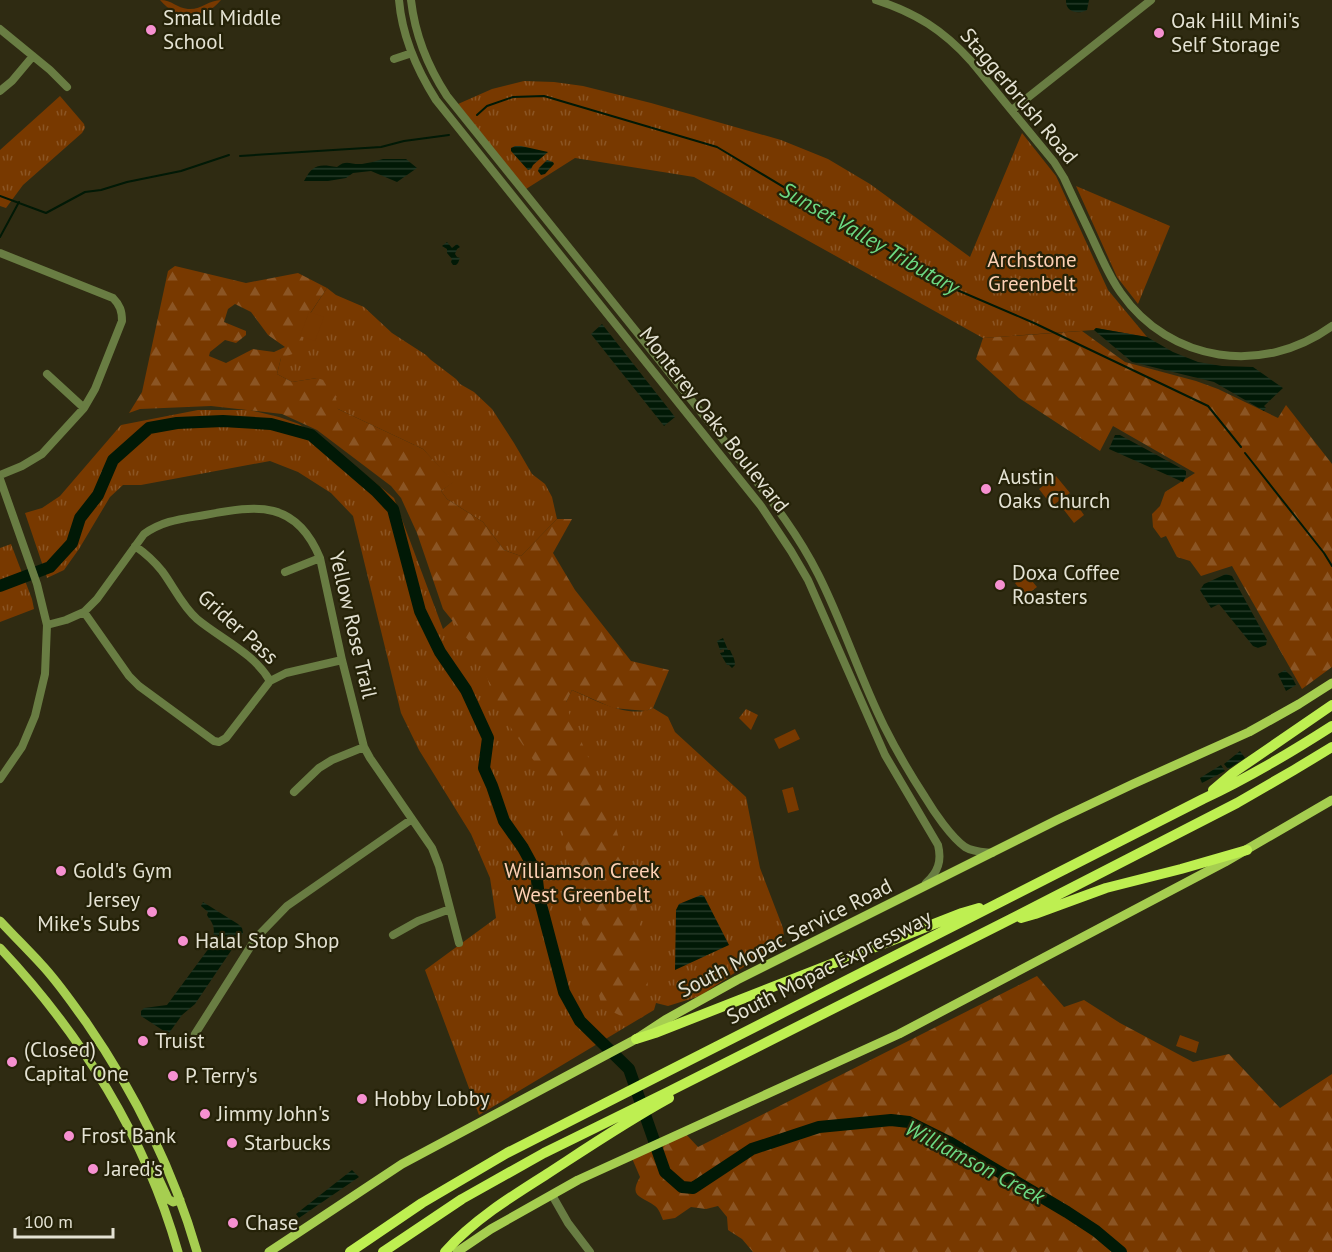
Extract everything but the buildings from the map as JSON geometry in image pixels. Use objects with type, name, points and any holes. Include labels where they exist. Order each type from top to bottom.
[{"type":"highway","points":[[1203,799],[1233,774],[1332,705]]},
{"type":"highway","name":"South Mopac Expressway","points":[[350,1252],[422,1203],[479,1169],[598,1106],[1228,787],[1286,756],[1332,726]]},
{"type":"highway","name":"South Mopac Expressway","points":[[383,1252],[487,1184],[543,1153],[606,1121],[669,1095],[710,1071],[1237,803],[1332,747]]},
{"type":"highway","points":[[1001,924],[1106,888],[1247,849]]},
{"type":"highway","points":[[636,1039],[962,913],[1002,901]]},
{"type":"highway","points":[[445,1252],[481,1219],[532,1183],[669,1095]]},
{"type":"main road","name":"South Mopac Service Road","points":[[269,1252],[402,1164],[636,1039],[737,980],[1133,784],[1249,732],[1332,683]]},
{"type":"main road","points":[[457,1252],[491,1229],[578,1179],[899,1034],[1090,934],[1332,800]]},
{"type":"main road","points":[[0,921],[43,966],[101,1043],[122,1076],[161,1153],[197,1252]]},
{"type":"main road","points":[[0,948],[39,992],[85,1053],[119,1111],[152,1178],[178,1252]]},
{"type":"main road","points":[[85,1053],[101,1043]]},
{"type":"main road","points":[[135,1143],[146,1155],[168,1199],[173,1202],[180,1200]]},
{"type":"street","name":"Monterey Oaks Boulevard","points":[[399,0],[403,25],[412,53],[424,82],[436,100],[766,513],[791,551],[815,596],[881,747],[938,845],[939,866],[932,878],[921,888]]},
{"type":"street","name":"Monterey Oaks Boulevard","points":[[411,0],[421,44],[447,96],[761,487],[800,542],[827,593],[883,724],[929,805],[964,846],[981,852],[993,853]]},
{"type":"street","name":"Staggerbrush Road","points":[[876,0],[906,10],[941,31],[971,61],[1054,162],[1119,291],[1142,317],[1159,331],[1178,342],[1207,352],[1229,356],[1251,356],[1295,347],[1332,326]]},
{"type":"street","points":[[1012,110],[1151,0]]},
{"type":"street","points":[[0,29],[68,87]]},
{"type":"street","points":[[394,58],[412,53]]},
{"type":"street","points":[[0,91],[12,81],[33,56]]},
{"type":"street","points":[[0,254],[113,298],[121,309],[122,321],[95,389],[84,408],[42,454],[0,477],[41,598],[47,624],[45,674],[35,716],[22,747],[0,779]]},
{"type":"street","points":[[47,374],[84,408]]},
{"type":"street","name":"Yellow Rose Trail","points":[[47,624],[66,620],[84,612],[97,599],[144,534],[167,521],[237,509],[257,508],[281,513],[294,520],[314,542],[320,558],[364,747],[432,848],[439,866],[459,943]]},
{"type":"street","name":"Grider Pass","points":[[135,546],[151,558],[197,619],[253,660],[270,681]]},
{"type":"street","points":[[285,572],[320,558]]},
{"type":"street","points":[[84,612],[129,676],[139,686],[214,741],[219,742],[226,738],[270,681],[286,673],[342,660]]},
{"type":"street","points":[[294,792],[319,768],[364,747]]},
{"type":"street","points":[[195,1034],[256,938],[287,906],[412,819]]},
{"type":"street","points":[[393,935],[418,921],[450,909]]},
{"type":"street","points":[[552,1195],[586,1251]]},
{"type":"green space","points":[[160,0],[188,9],[221,0],[206,12],[190,16],[175,12]]},
{"type":"green space","name":"Archstone Greenbelt","points":[[524,81],[583,86],[781,140],[828,159],[870,184],[970,257],[1022,133],[1056,176],[1108,290],[1147,337],[1096,328],[1094,330],[983,338],[694,177],[575,158],[526,189],[458,104],[492,89]]},
{"type":"green space","points":[[60,96],[85,128],[23,185],[6,208],[0,206],[0,150]]},
{"type":"green space","points":[[1076,186],[1170,226],[1138,304],[1117,277]]},
{"type":"green space","points":[[175,266],[246,283],[298,273],[327,288],[307,318],[301,351],[281,358],[277,374],[292,382],[317,378],[333,383],[338,409],[423,449],[454,482],[441,491],[447,499],[483,522],[504,550],[521,556],[557,519],[572,519],[553,553],[575,590],[631,661],[669,670],[653,708],[646,711],[613,708],[572,690],[565,704],[612,812],[638,914],[650,1001],[643,1017],[627,1019],[607,1009],[601,1003],[593,973],[592,949],[581,921],[583,889],[570,868],[563,835],[564,821],[552,787],[507,722],[473,646],[443,609],[417,533],[401,498],[391,486],[317,430],[282,414],[211,406],[140,409],[129,413],[142,392],[168,271]],"holes":[[[235,304],[251,312],[268,335],[285,347],[274,352],[253,349],[226,363],[209,356],[210,352],[225,340],[236,343],[246,335],[246,331],[224,322],[228,309]]]},
{"type":"green space","points":[[327,288],[336,295],[364,307],[392,333],[426,355],[492,409],[532,474],[545,484],[552,497],[557,519],[521,556],[504,550],[483,522],[447,499],[441,491],[453,482],[423,449],[338,409],[317,378],[292,382],[277,374],[281,358]]},
{"type":"green space","points":[[309,312],[324,317],[315,341],[300,336]]},
{"type":"green space","points":[[1082,331],[1125,362],[1218,389],[1278,418],[1286,405],[1332,464],[1332,667],[1302,689],[1232,566],[1201,576],[1190,561],[1177,557],[1166,536],[1161,538],[1153,527],[1152,514],[1160,506],[1165,492],[1195,473],[1113,426],[1100,451],[1019,398],[976,359],[983,338]]},
{"type":"green space","name":"Williamson Creek West Greenbelt","points":[[198,410],[250,410],[299,424],[394,498],[443,629],[458,616],[566,702],[572,690],[612,707],[634,712],[653,708],[668,717],[675,732],[746,797],[760,868],[783,928],[784,936],[777,951],[757,958],[700,996],[668,1006],[656,1003],[654,1010],[479,1115],[425,970],[496,918],[490,878],[471,834],[419,750],[401,713],[353,516],[331,493],[298,472],[270,461],[141,485],[123,485],[110,497],[64,570],[47,578],[25,513],[42,508],[60,496],[121,425]]},
{"type":"green space","points":[[1056,476],[1070,493],[1052,506],[1039,489]]},
{"type":"green space","points":[[1075,502],[1084,515],[1074,523],[1064,510]]},
{"type":"green space","points":[[11,544],[34,609],[0,622],[0,548]]},
{"type":"green space","points":[[1026,574],[1037,587],[1025,596],[1015,583]]},
{"type":"green space","points":[[746,709],[758,715],[751,730],[739,718]]},
{"type":"green space","points":[[795,729],[800,739],[779,749],[774,739]]},
{"type":"green space","points":[[793,787],[799,810],[788,813],[782,790]]},
{"type":"green space","points":[[1037,976],[1064,1007],[1084,1000],[1120,1023],[1193,1062],[1229,1054],[1280,1108],[1332,1074],[1332,1252],[753,1252],[742,1239],[728,1230],[727,1217],[718,1206],[706,1209],[691,1207],[675,1218],[663,1220],[656,1207],[636,1193],[635,1189],[640,1177],[631,1156],[684,1132],[698,1147]]},
{"type":"green space","points":[[1180,1035],[1199,1042],[1196,1053],[1176,1046]]},
{"type":"shaded area","points":[[1066,0],[1089,0],[1087,10],[1080,12],[1070,10]]},
{"type":"shaded area","points":[[515,146],[548,152],[528,170],[511,151],[511,148]]},
{"type":"shaded area","points":[[383,159],[406,159],[417,168],[397,182],[371,171],[353,173],[346,178],[328,181],[304,181],[310,171],[317,167],[337,167],[346,163],[362,164]]},
{"type":"shaded area","points":[[547,160],[554,164],[545,174],[541,175],[539,168]]},
{"type":"shaded area","points":[[447,242],[452,248],[457,244],[460,247],[455,254],[460,258],[456,265],[453,265],[447,249],[442,246]]},
{"type":"shaded area","points":[[602,324],[675,417],[664,426],[591,334]]},
{"type":"shaded area","points":[[1096,328],[1147,337],[1173,352],[1198,362],[1222,366],[1253,367],[1283,388],[1264,406],[1266,408],[1264,411],[1214,382],[1132,362],[1094,330]]},
{"type":"shaded area","points":[[1115,435],[1120,435],[1186,471],[1183,482],[1109,449]]},
{"type":"shaded area","points":[[1226,574],[1232,576],[1267,640],[1266,645],[1258,648],[1253,646],[1219,604],[1211,608],[1200,590],[1204,584]]},
{"type":"shaded area","points":[[723,638],[734,658],[735,665],[732,668],[727,665],[720,653],[724,652],[724,649],[720,650],[717,641]]},
{"type":"shaded area","points":[[1285,670],[1296,685],[1286,691],[1278,674]]},
{"type":"shaded area","points":[[1240,751],[1245,758],[1228,769],[1224,764]]},
{"type":"shaded area","points":[[1221,765],[1225,771],[1202,783],[1200,778]]},
{"type":"shaded area","points":[[701,895],[704,896],[729,945],[675,970],[676,910],[679,904]]},
{"type":"shaded area","points":[[203,902],[238,924],[243,933],[195,1004],[167,1033],[141,1016],[141,1011],[144,1008],[167,1005],[209,948],[214,929],[207,915],[208,912],[201,906]]},
{"type":"shaded area","points":[[352,1170],[359,1177],[299,1218],[296,1214]]},
{"type":"waterway","name":"Sunset Valley Tributary","points":[[477,115],[487,106],[513,97],[544,96],[717,147],[950,287],[1034,323],[1208,406],[1241,447]]},
{"type":"waterway","name":"Sunset Valley Tributary","points":[[240,156],[381,147],[404,141],[449,135]]},
{"type":"waterway","name":"Sunset Valley Tributary","points":[[0,196],[46,213],[85,192],[181,171],[229,155]]},
{"type":"waterway","points":[[0,237],[19,202]]},
{"type":"waterway","name":"Williamson Creek","points":[[0,586],[50,567],[72,543],[80,518],[98,495],[113,460],[149,428],[177,423],[223,421],[271,424],[311,435],[376,491],[393,509],[420,611],[440,652],[466,690],[488,738],[484,768],[504,821],[536,872],[539,897],[564,992],[580,1021],[629,1069],[665,1172],[682,1187],[693,1188],[752,1149],[819,1127],[891,1120],[909,1122],[949,1142],[1067,1212],[1096,1231],[1121,1252]]},
{"type":"waterway","name":"Sunset Valley Tributary","points":[[1245,453],[1332,566]]},
{"type":"place","name":"Small Middle School","points":[[151,30]]},
{"type":"place","name":"Oak Hill Mini's Self Storage","points":[[1159,33]]},
{"type":"place","name":"Austin Oaks Church","points":[[986,489]]},
{"type":"place","name":"Doxa Coffee Roasters","points":[[1000,585]]},
{"type":"place","name":"Gold's Gym","points":[[61,871]]},
{"type":"place","name":"Jersey Mike's Subs","points":[[152,912]]},
{"type":"place","name":"Halal Stop Shop","points":[[183,941]]},
{"type":"place","name":"Truist","points":[[143,1041]]},
{"type":"place","name":"(Closed) Capital One","points":[[12,1062]]},
{"type":"place","name":"P. Terry's","points":[[173,1076]]},
{"type":"place","name":"Hobby Lobby","points":[[362,1099]]},
{"type":"place","name":"Jimmy John's","points":[[205,1114]]},
{"type":"place","name":"Frost Bank","points":[[69,1136]]},
{"type":"place","name":"Starbucks","points":[[232,1143]]},
{"type":"place","name":"Jared's","points":[[93,1169]]},
{"type":"place","name":"Chase","points":[[233,1223]]}]
